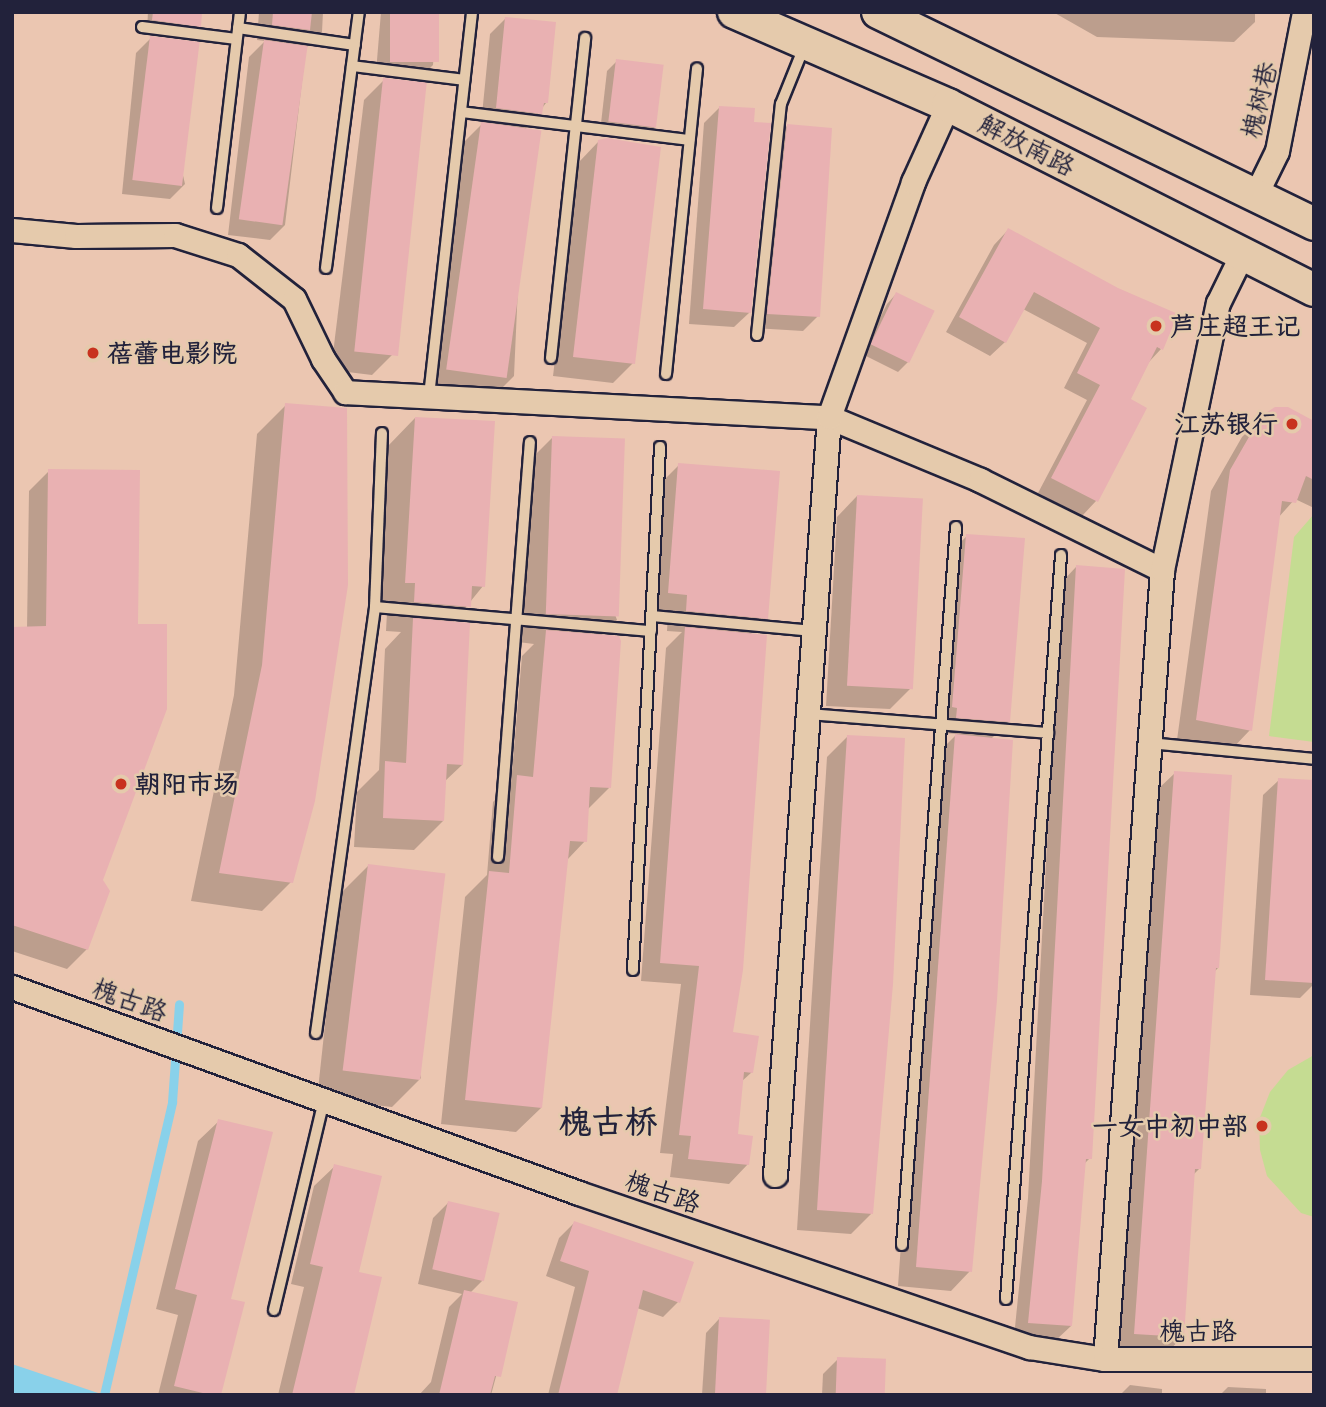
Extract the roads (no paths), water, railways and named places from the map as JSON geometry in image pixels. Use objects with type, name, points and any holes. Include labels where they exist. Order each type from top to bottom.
[{"type":"main road","name":"解放南路","points":[[734,12],[807,41],[948,105],[1314,290]]},
{"type":"main road","name":"解放南路","points":[[878,12],[1314,224]]},
{"type":"street","name":"槐树巷","points":[[1255,195],[1277,151],[1304,12]]},
{"type":"street","points":[[775,1175],[829,417],[913,182],[948,105]]},
{"type":"street","points":[[12,230],[76,236],[175,235],[238,255],[294,299],[323,359],[345,392],[829,417],[980,480],[1162,570]]},
{"type":"street","points":[[1105,1359],[1162,570],[1219,303],[1242,254]]},
{"type":"street","name":"槐古路","points":[[12,987],[1028,1348],[1105,1359],[1314,1359]]},
{"type":"lane","points":[[217,208],[240,12]]},
{"type":"lane","points":[[326,268],[359,12]]},
{"type":"lane","points":[[429,396],[472,12]]},
{"type":"lane","points":[[142,26],[355,46]]},
{"type":"lane","points":[[551,358],[585,38]]},
{"type":"lane","points":[[757,335],[781,104],[807,41]]},
{"type":"lane","points":[[352,66],[464,80]]},
{"type":"lane","points":[[666,374],[697,69]]},
{"type":"lane","points":[[461,112],[689,140]]},
{"type":"lane","points":[[316,1034],[374,607],[382,433]]},
{"type":"lane","points":[[498,857],[530,442]]},
{"type":"lane","points":[[633,970],[660,447]]},
{"type":"lane","points":[[902,1245],[956,527]]},
{"type":"lane","points":[[1006,1299],[1061,555]]},
{"type":"lane","points":[[374,607],[651,631]]},
{"type":"lane","points":[[652,615],[813,631]]},
{"type":"lane","points":[[807,714],[1048,733]]},
{"type":"lane","points":[[1149,743],[1314,759]]},
{"type":"lane","points":[[274,1310],[324,1100]]},
{"type":"water","points":[[12,1364],[104,1395],[12,1395]]},
{"type":"waterway","points":[[104,1395],[172,1102],[179,1004]]},
{"type":"place","name":"芦庄超王记","points":[[1156,326]]},
{"type":"place","name":"蓓蕾电影院","points":[[93,353]]},
{"type":"place","name":"江苏银行","points":[[1292,424]]},
{"type":"place","name":"朝阳市场","points":[[121,784]]},
{"type":"place","name":"一女中初中部","points":[[1262,1126]]},
{"type":"district","name":"槐古桥","points":[[608,1122]]}]
